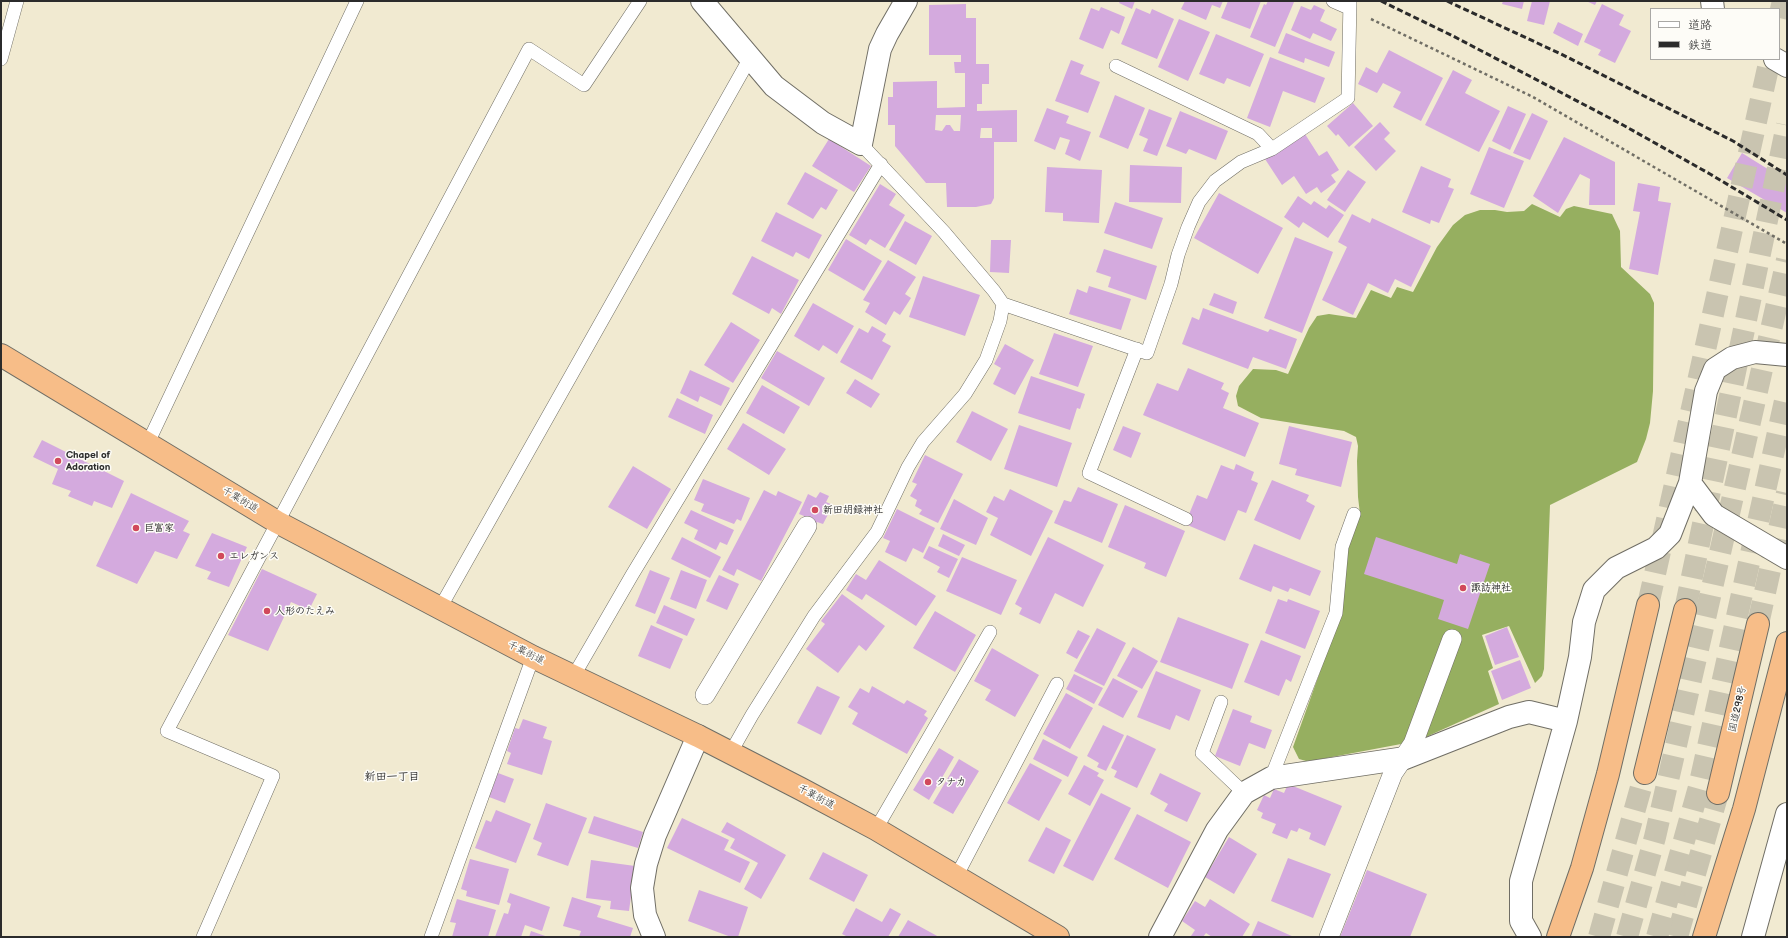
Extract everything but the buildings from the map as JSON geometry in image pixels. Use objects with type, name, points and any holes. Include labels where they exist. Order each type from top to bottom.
[{"type":"highway","name":"千葉街道","points":[[2,357],[277,522],[533,657],[731,752],[876,829],[1058,937]]},
{"type":"highway","points":[[1558,937],[1582,868],[1600,803],[1648,605]]},
{"type":"highway","points":[[1645,773],[1686,610]]},
{"type":"highway","name":"国道298号","points":[[1718,794],[1758,624]]},
{"type":"highway","points":[[1704,937],[1744,809],[1787,643]]},
{"type":"street","points":[[702,1],[779,90],[823,123],[861,144],[880,49],[906,1]]},
{"type":"street","points":[[1777,60],[1787,66]]},
{"type":"street","points":[[1530,937],[1521,920],[1521,881],[1566,721],[1580,657],[1584,622],[1594,590],[1616,568],[1656,548],[1670,534],[1690,483],[1706,391],[1715,369],[1732,358],[1755,352],[1787,355]]},
{"type":"street","points":[[1690,483],[1714,515],[1787,558]]},
{"type":"street","points":[[705,695],[807,526]]},
{"type":"street","points":[[1329,937],[1393,773],[1405,758],[1413,744],[1452,639]]},
{"type":"street","points":[[1160,937],[1217,830],[1244,792],[1271,778],[1405,758],[1509,717],[1529,712],[1566,721]]},
{"type":"street","points":[[654,937],[644,915],[642,888],[646,864],[655,836],[698,736]]},
{"type":"street","points":[[1753,937],[1780,871],[1787,814]]},
{"type":"lane","points":[[1,60],[17,1]]},
{"type":"lane","points":[[147,445],[357,1]]},
{"type":"lane","points":[[203,937],[273,776],[167,731],[529,49],[584,85],[640,1]]},
{"type":"lane","points":[[861,144],[944,232],[994,291],[1003,304],[1147,353],[1171,284],[1178,255],[1199,202],[1215,181],[1241,162],[1272,149],[1348,98],[1349,4],[1333,1]]},
{"type":"lane","points":[[440,608],[750,58]]},
{"type":"lane","points":[[1116,66],[1258,134],[1272,149]]},
{"type":"lane","points":[[573,677],[636,568],[881,164]]},
{"type":"lane","points":[[731,752],[752,715],[814,616],[877,532],[908,467],[923,442],[965,394],[982,366],[1000,321],[1003,304]]},
{"type":"lane","points":[[1136,349],[1089,474],[1186,519]]},
{"type":"lane","points":[[1271,778],[1336,613],[1342,547],[1354,514]]},
{"type":"lane","points":[[876,829],[990,632]]},
{"type":"lane","points":[[431,937],[533,657]]},
{"type":"lane","points":[[956,876],[1057,684]]},
{"type":"lane","points":[[1221,702],[1202,753],[1244,792]]},
{"type":"path","points":[[1349,4],[1533,97],[1787,244]]},
{"type":"green space","points":[[1532,204],[1560,217],[1566,209],[1574,206],[1612,214],[1620,231],[1621,267],[1650,294],[1654,303],[1653,391],[1650,423],[1646,439],[1637,462],[1550,505],[1544,669],[1542,676],[1535,683],[1509,626],[1482,635],[1493,668],[1488,671],[1499,704],[1417,741],[1316,760],[1306,761],[1299,759],[1293,747],[1340,616],[1347,547],[1360,514],[1358,497],[1358,446],[1356,437],[1344,431],[1261,418],[1238,406],[1236,396],[1239,386],[1253,369],[1276,370],[1288,374],[1309,328],[1317,316],[1329,314],[1356,318],[1371,290],[1391,298],[1397,287],[1413,292],[1437,247],[1453,225],[1465,215],[1480,210],[1507,212],[1524,211]]},
{"type":"tunnel","points":[[1780,14],[1783,1]]},
{"type":"tunnel","points":[[1648,605],[1770,60]]},
{"type":"tunnel","points":[[1685,610],[1787,125]]},
{"type":"tunnel","points":[[1627,937],[1655,837],[1787,260]]},
{"type":"tunnel","points":[[1657,937],[1699,787],[1787,392]]},
{"type":"tunnel","points":[[1758,624],[1787,493]]},
{"type":"tunnel","points":[[1599,937],[1645,773]]},
{"type":"tunnel","points":[[1677,937],[1718,793]]},
{"type":"railway","points":[[1381,1],[1453,36],[1623,125],[1710,174],[1787,220]]},
{"type":"railway","points":[[1447,1],[1561,54],[1733,141],[1787,175]]},
{"type":"place","name":"Chapel of Adoration","points":[[58,461]]},
{"type":"place","name":"新田胡録神社","points":[[815,510]]},
{"type":"place","name":"巨富家","points":[[136,528]]},
{"type":"place","name":"エレガンス","points":[[221,556]]},
{"type":"place","name":"諏訪神社","points":[[1463,588]]},
{"type":"place","name":"人形のたえみ","points":[[267,611]]},
{"type":"place","name":"タナカ","points":[[928,782]]},
{"type":"district","name":"新田一丁目","points":[[392,777]]}]
